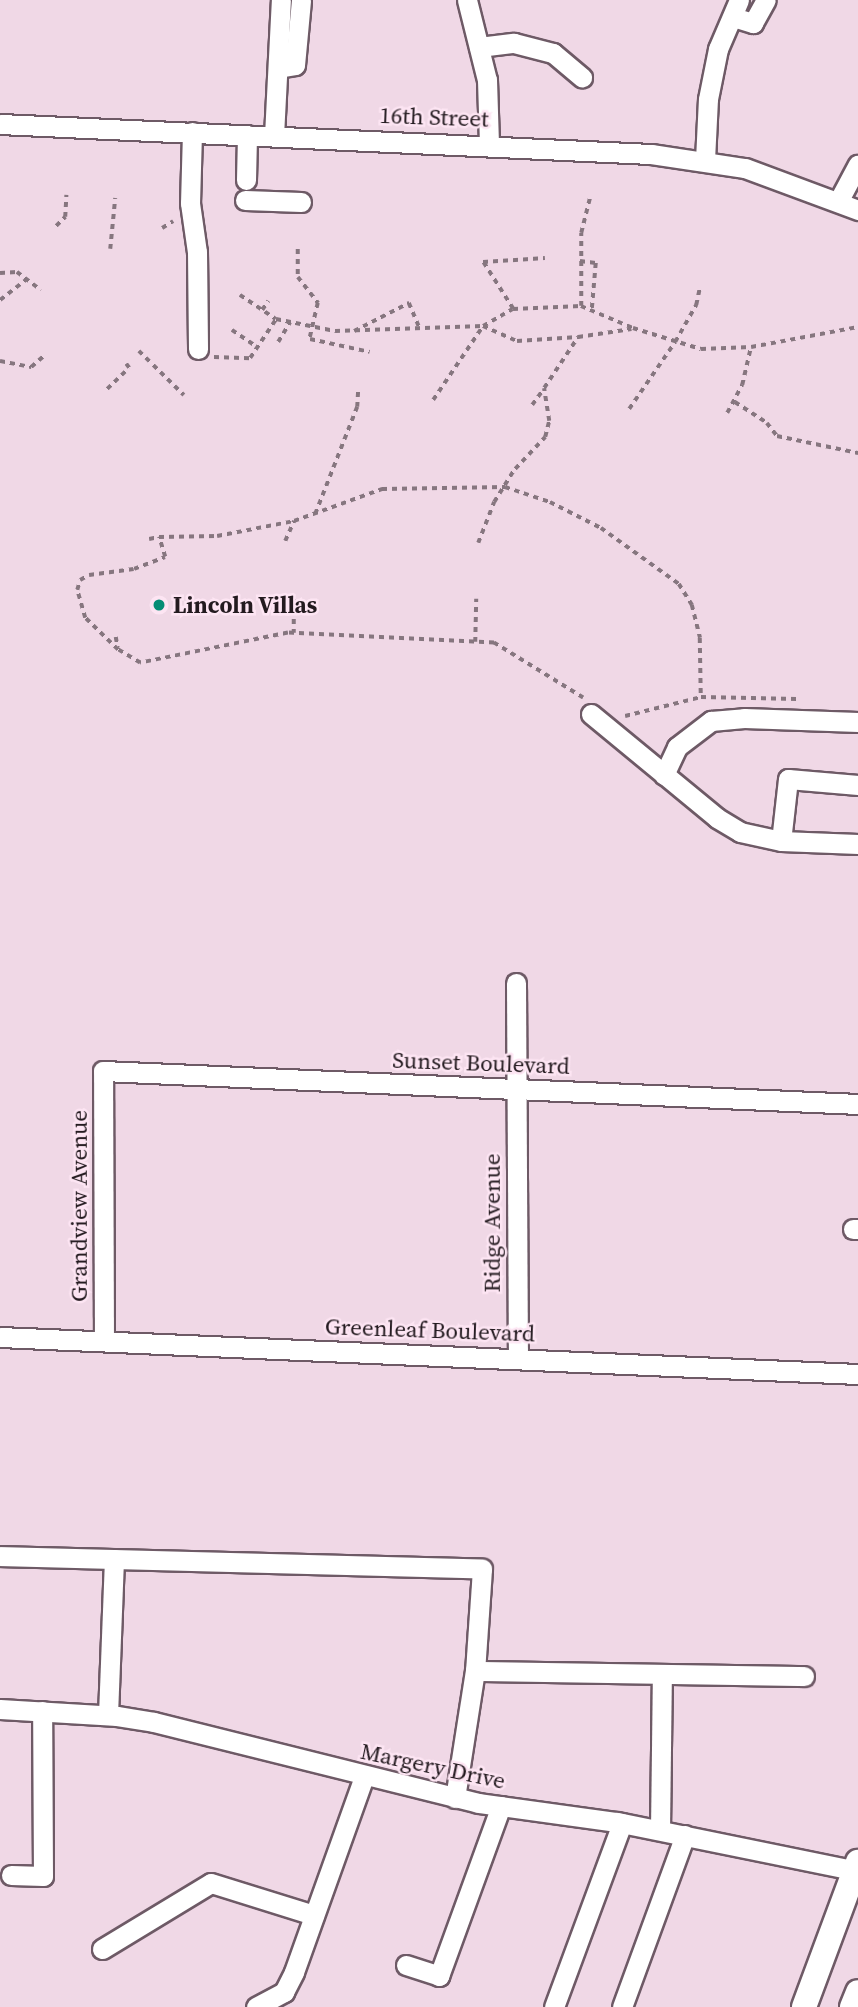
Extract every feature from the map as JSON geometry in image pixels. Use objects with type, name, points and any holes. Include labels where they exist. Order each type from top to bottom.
[{"type":"main road","points":[[804,2007],[857,1868]]},
{"type":"main road","points":[[852,2007],[858,1992]]},
{"type":"street","points":[[274,136],[281,0]]},
{"type":"street","points":[[278,68],[295,65],[301,0]]},
{"type":"street","points":[[467,0],[488,80],[489,143]]},
{"type":"street","points":[[705,160],[713,74],[736,8],[753,23],[766,0]]},
{"type":"street","points":[[479,47],[514,43],[553,53],[582,77]]},
{"type":"street","name":"16th Street","points":[[0,124],[489,143],[705,160],[769,175],[839,200],[858,210]]},
{"type":"street","points":[[192,132],[190,202],[197,252],[204,353]]},
{"type":"street","points":[[247,135],[246,190],[301,202]]},
{"type":"street","points":[[839,200],[858,165]]},
{"type":"street","points":[[593,709],[664,775],[740,832],[780,841],[858,844]]},
{"type":"street","points":[[664,775],[677,747],[711,721],[744,718],[858,722]]},
{"type":"street","points":[[780,841],[788,779],[858,785]]},
{"type":"street","name":"Ridge Avenue","points":[[516,983],[517,1358]]},
{"type":"street","name":"Sunset Boulevard","points":[[103,1072],[858,1104]]},
{"type":"street","name":"Grandview Avenue","points":[[103,1072],[104,1341]]},
{"type":"street","name":"Greenleaf Boulevard","points":[[0,1337],[858,1374]]},
{"type":"street","points":[[0,1556],[482,1569],[475,1671],[455,1798]]},
{"type":"street","points":[[107,1715],[114,1559]]},
{"type":"street","points":[[475,1671],[804,1676]]},
{"type":"street","points":[[660,1830],[662,1675]]},
{"type":"street","name":"Margery Drive","points":[[0,1709],[107,1715],[154,1722],[455,1798],[622,1823],[857,1868]]},
{"type":"street","points":[[11,1875],[43,1876],[42,1711]]},
{"type":"street","points":[[256,2007],[284,1992],[364,1777]]},
{"type":"street","points":[[406,1965],[439,1976],[501,1806]]},
{"type":"street","points":[[554,2007],[622,1823]]},
{"type":"street","points":[[622,2007],[685,1835]]},
{"type":"street","points":[[102,1949],[211,1884],[314,1914]]},
{"type":"path","points":[[56,226],[65,217],[66,195]]},
{"type":"path","points":[[581,306],[581,233],[590,196]]},
{"type":"path","points":[[110,249],[115,198]]},
{"type":"path","points":[[162,228],[173,221]]},
{"type":"path","points":[[298,249],[298,277],[318,303],[310,339],[370,352]]},
{"type":"path","points":[[513,309],[483,262],[545,258]]},
{"type":"path","points":[[580,261],[596,263],[592,310]]},
{"type":"path","points":[[0,273],[17,272],[41,290]]},
{"type":"path","points":[[0,300],[28,278]]},
{"type":"path","points":[[629,409],[675,342],[696,305],[700,286]]},
{"type":"path","points":[[240,295],[276,319],[352,332],[483,326],[517,341],[578,337],[633,328]]},
{"type":"path","points":[[262,310],[268,301]]},
{"type":"path","points":[[352,332],[410,303],[419,327]]},
{"type":"path","points":[[433,400],[483,326],[513,309],[581,306],[633,328],[701,349],[751,347],[858,327]]},
{"type":"path","points":[[204,353],[250,358],[276,319]]},
{"type":"path","points":[[278,342],[290,322]]},
{"type":"path","points":[[232,330],[257,348]]},
{"type":"path","points":[[532,405],[578,337]]},
{"type":"path","points":[[727,413],[735,402],[751,347]]},
{"type":"path","points":[[139,351],[184,395]]},
{"type":"path","points":[[0,361],[31,367],[45,355]]},
{"type":"path","points":[[107,389],[128,368],[126,364]]},
{"type":"path","points":[[315,513],[357,407],[358,388]]},
{"type":"path","points":[[478,543],[505,487],[548,431],[544,388]]},
{"type":"path","points":[[735,402],[767,423],[777,436],[858,453]]},
{"type":"path","points":[[149,539],[217,536],[294,521],[383,489],[505,487],[550,502],[601,528],[679,584],[692,605],[700,638],[701,697]]},
{"type":"path","points":[[285,541],[294,521]]},
{"type":"path","points":[[159,537],[164,557],[80,580],[77,590],[85,618],[118,650],[141,663],[294,633],[494,643],[593,709]]},
{"type":"path","points":[[294,599],[294,633]]},
{"type":"path","points":[[475,642],[476,599]]},
{"type":"path","points":[[116,637],[118,650]]},
{"type":"path","points":[[613,714],[631,717],[701,697],[804,701]]},
{"type":"place","name":"Lincoln Villas","points":[[159,605]]}]
